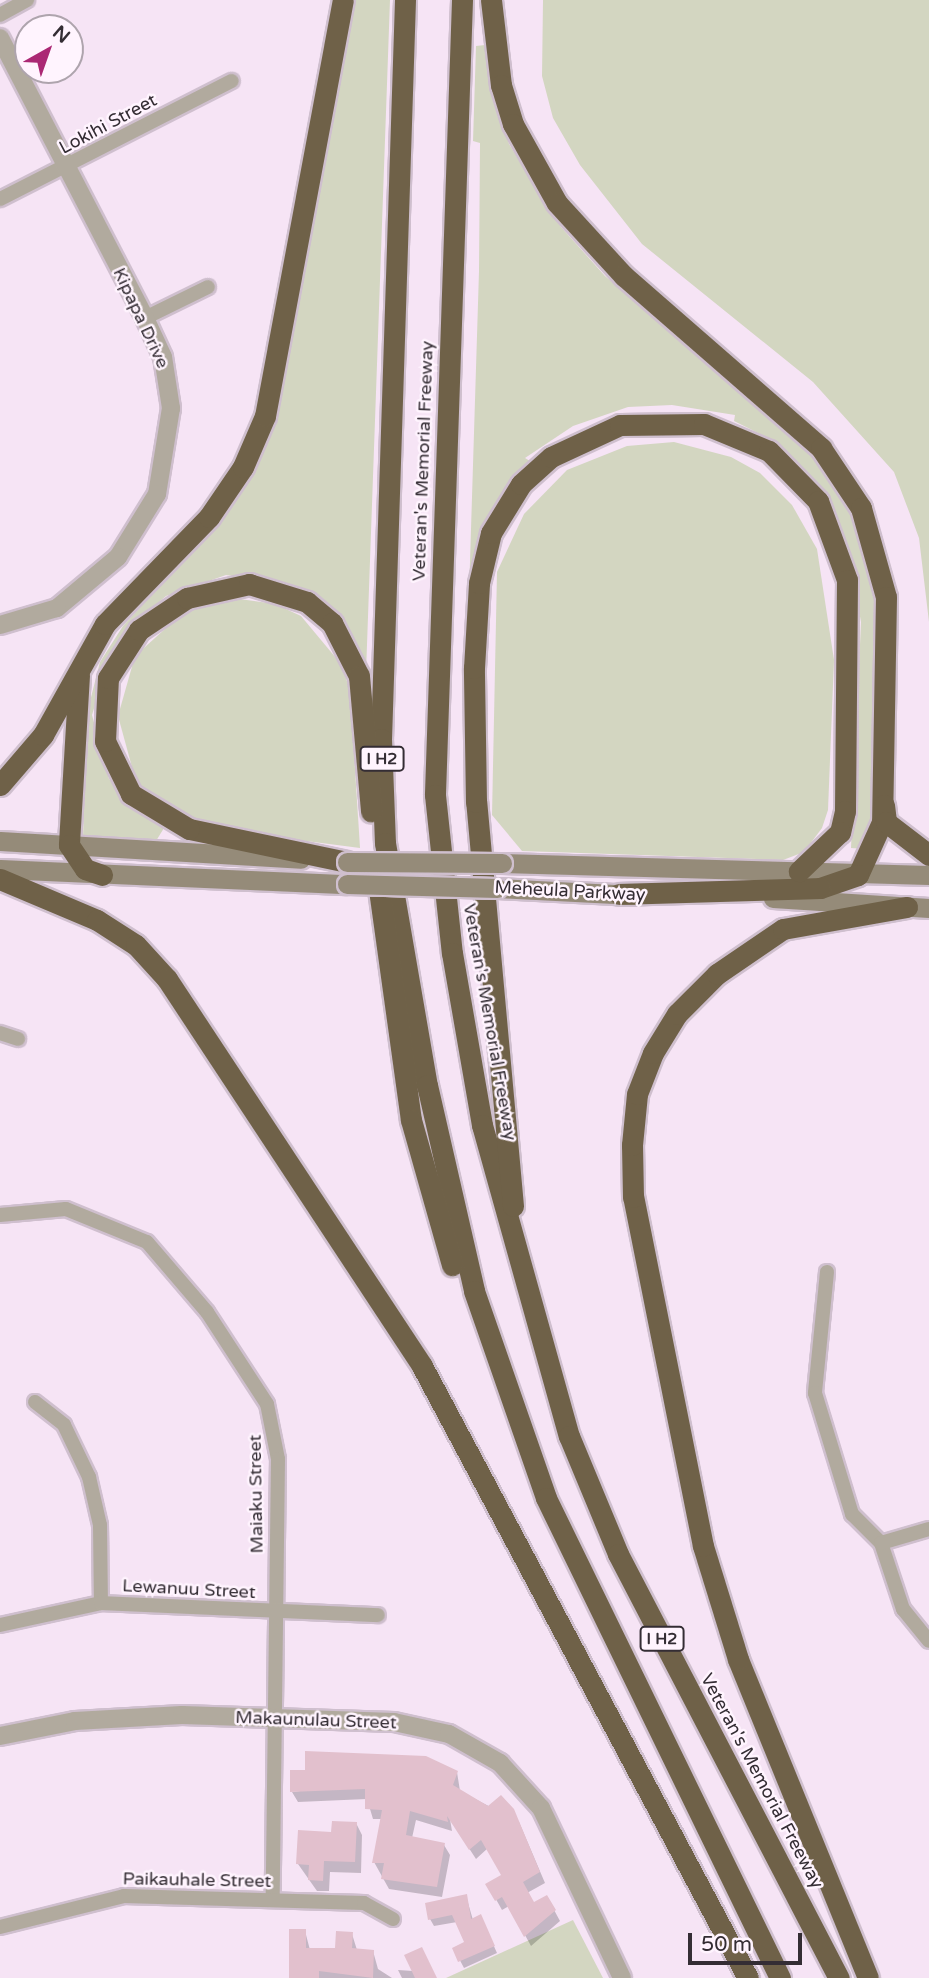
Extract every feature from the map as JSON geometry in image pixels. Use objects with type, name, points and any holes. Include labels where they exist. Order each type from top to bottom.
[{"type":"highway","points":[[0,785],[43,735],[90,647],[126,598],[209,517],[243,467],[265,416],[342,0]]},
{"type":"highway","name":"Veteran's Memorial Freeway","points":[[405,0],[381,739],[385,843],[450,1203],[546,1498],[780,1978]]},
{"type":"highway","name":"Veteran's Memorial Freeway","points":[[462,0],[435,795],[452,953],[482,1125],[522,1285],[569,1436],[618,1554],[839,1978]]},
{"type":"highway","points":[[491,0],[501,85],[513,124],[557,203],[624,276],[821,448],[861,508],[886,597],[883,800],[886,822],[929,855]]},
{"type":"highway","points":[[522,1285],[476,802],[474,668],[479,583],[491,533],[521,484],[551,457],[620,425],[704,424],[769,451],[818,501],[847,580],[845,811],[840,832],[799,871]]},
{"type":"highway","points":[[347,862],[189,829],[131,794],[110,759],[103,707],[108,678],[158,614],[212,590],[250,584],[277,589],[307,602],[331,622],[350,653],[359,676],[380,917],[411,1121],[466,1310],[546,1498]]},
{"type":"highway","points":[[90,647],[72,714],[68,845],[85,869],[102,875]]},
{"type":"highway","points":[[619,894],[820,888],[859,875],[876,841],[883,800]]},
{"type":"highway","points":[[0,879],[97,920],[136,946],[167,979],[422,1366],[747,1978]]},
{"type":"highway","points":[[868,1978],[738,1659],[703,1546],[632,1197],[632,1145],[637,1094],[653,1053],[677,1014],[717,974],[783,929],[906,907]]},
{"type":"main road","name":"Meheula Parkway","points":[[0,841],[347,862],[502,863],[929,875]]},
{"type":"main road","name":"Meheula Parkway","points":[[0,869],[929,908]]},
{"type":"street","points":[[0,15],[27,0]]},
{"type":"street","name":"Kipapa Drive","points":[[0,38],[145,318],[170,385],[168,453],[157,494],[118,557],[90,584],[57,608],[0,625]]},
{"type":"street","name":"Lokihi Street","points":[[0,199],[232,81]]},
{"type":"street","points":[[145,318],[208,287]]},
{"type":"street","points":[[0,1033],[18,1039]]},
{"type":"street","name":"Maiaku Street","points":[[0,1215],[66,1209],[120,1227],[168,1260],[207,1312],[267,1404],[276,1432],[273,1899]]},
{"type":"street","points":[[827,1272],[814,1393],[852,1514],[881,1543],[903,1609],[929,1642]]},
{"type":"street","points":[[35,1402],[64,1425],[89,1477],[100,1525],[101,1603]]},
{"type":"street","points":[[881,1543],[929,1529]]},
{"type":"street","name":"Lewanuu Street","points":[[0,1625],[101,1603],[275,1613],[378,1615]]},
{"type":"street","name":"Makaunulau Street","points":[[0,1736],[126,1717],[424,1727],[473,1744],[500,1763],[525,1787],[558,1837],[622,1978]]},
{"type":"street","name":"Paikauhale Street","points":[[0,1927],[124,1896],[364,1903],[393,1919]]},
{"type":"green space","points":[[349,0],[390,0],[366,673],[311,594],[289,584],[226,575],[166,596],[132,625],[108,662],[92,715],[109,779],[164,828],[156,841],[83,837],[88,709],[100,662],[123,626],[224,516],[252,471]]},
{"type":"green space","points":[[543,0],[929,0],[929,622],[919,538],[894,472],[813,382],[642,244],[580,165],[553,118],[542,76]]},
{"type":"green space","points":[[485,45],[509,144],[561,227],[605,276],[805,445],[858,519],[877,595],[875,818],[865,849],[851,848],[861,622],[846,541],[806,473],[768,438],[734,421],[735,415],[672,405],[628,407],[573,426],[525,458],[530,461],[504,489],[477,547],[465,723],[479,271],[480,143],[473,141],[476,46]]},
{"type":"green space","points":[[674,442],[731,457],[760,473],[792,505],[817,549],[834,660],[828,810],[822,828],[804,852],[783,860],[522,851],[492,815],[497,572],[524,514],[567,470],[627,446]]},
{"type":"green space","points":[[232,598],[275,604],[301,616],[341,664],[350,690],[360,848],[205,828],[148,798],[135,778],[118,716],[135,656],[186,610]]},
{"type":"green space","points":[[573,1920],[603,1978],[446,1978]]},
{"type":"building","points":[[305,1751],[426,1756],[458,1771],[453,1785],[488,1806],[501,1795],[514,1809],[540,1872],[523,1882],[534,1902],[547,1895],[556,1910],[524,1937],[502,1897],[495,1901],[485,1884],[501,1875],[481,1840],[469,1850],[447,1816],[448,1822],[410,1811],[406,1835],[445,1843],[437,1887],[381,1879],[384,1863],[372,1863],[382,1810],[365,1809],[365,1789],[290,1792],[290,1770],[305,1770]]},
{"type":"building","points":[[332,1821],[357,1822],[355,1862],[324,1861],[323,1881],[308,1880],[309,1865],[296,1864],[298,1830],[331,1832]]},
{"type":"building","points":[[467,1894],[471,1919],[481,1914],[495,1946],[458,1962],[452,1948],[464,1942],[452,1915],[428,1920],[425,1903]]},
{"type":"building","points":[[289,1929],[306,1929],[306,1948],[335,1948],[336,1931],[353,1932],[352,1948],[374,1950],[373,1978],[319,1971],[319,1978],[289,1978]]},
{"type":"building","points":[[422,1947],[437,1978],[415,1978],[404,1955]]}]
